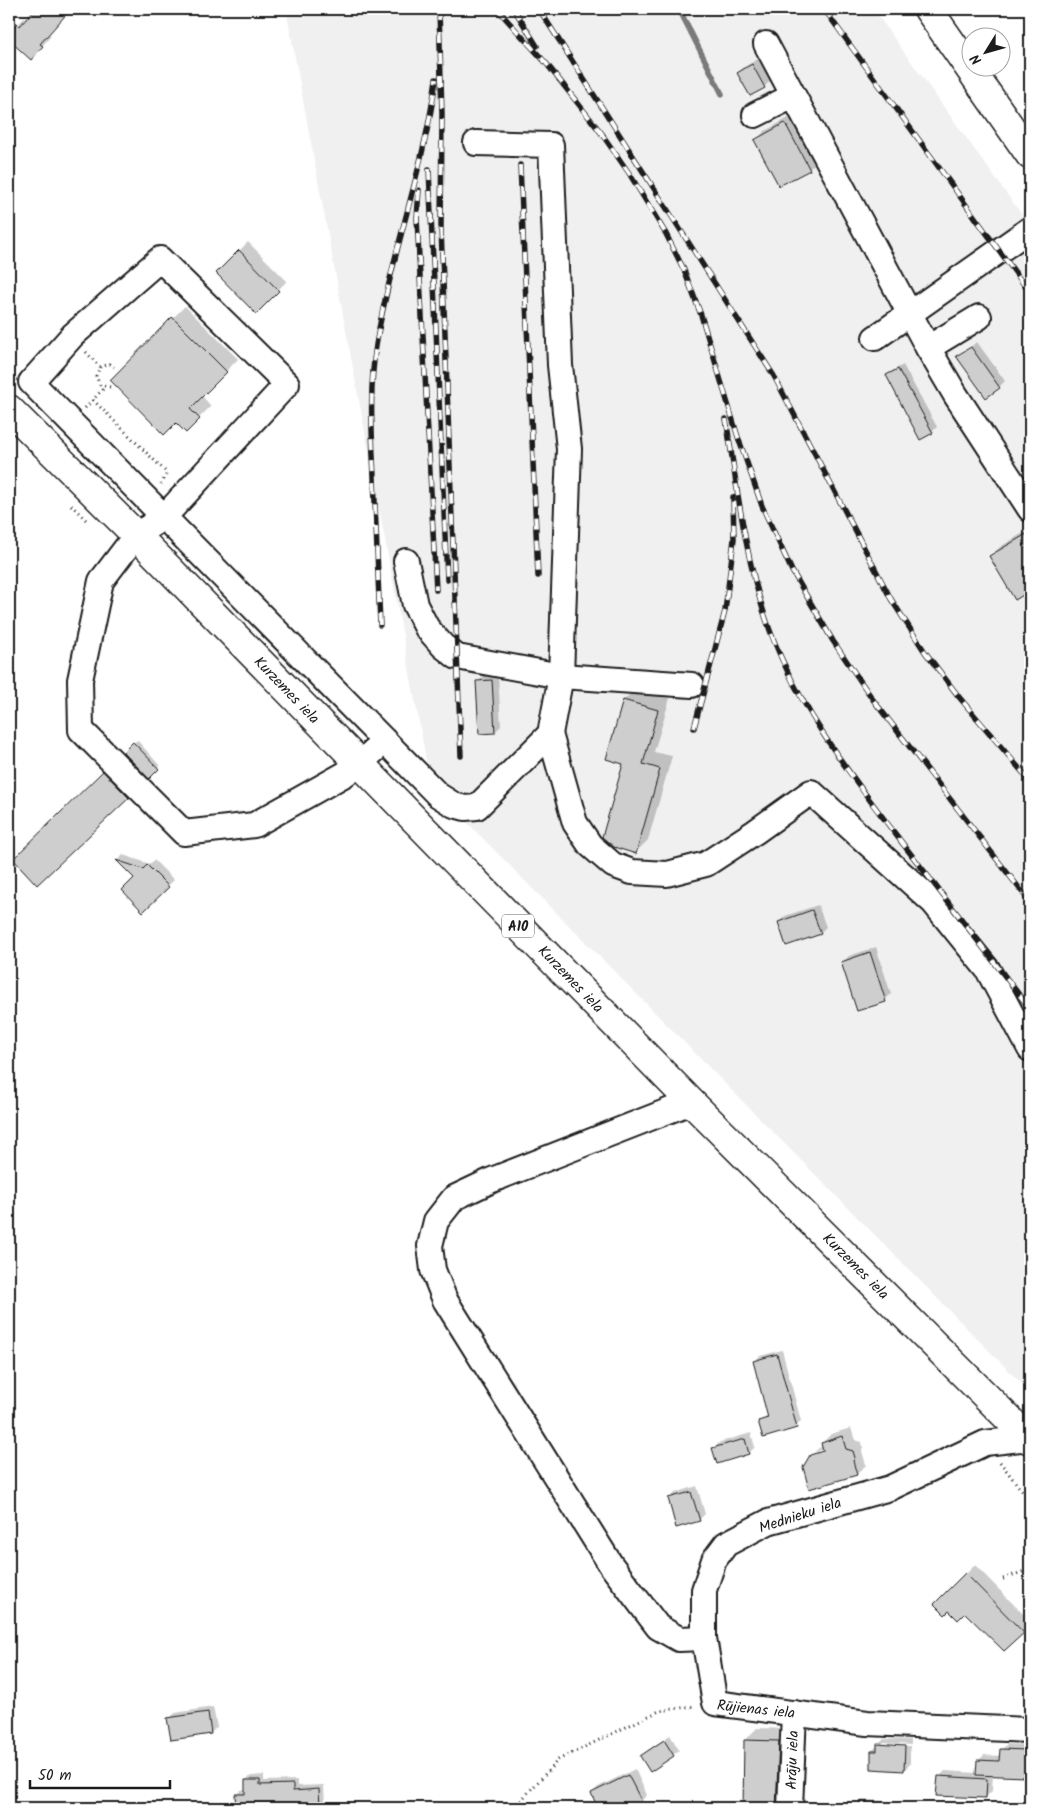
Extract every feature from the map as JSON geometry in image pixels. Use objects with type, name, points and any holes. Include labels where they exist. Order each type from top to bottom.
[{"type":"main road","points":[[928,9],[1030,155]]},
{"type":"main road","name":"Kurzemes iela","points":[[9,409],[136,535],[691,1102],[1030,1438]]},
{"type":"street","points":[[766,44],[928,348],[955,394],[1030,509]]},
{"type":"street","points":[[755,115],[793,96]]},
{"type":"street","points":[[476,143],[551,145],[560,365],[569,450],[561,676],[550,734],[574,823],[590,846],[613,865],[632,872],[667,874],[706,864],[811,792],[933,902],[988,970],[1030,1049]]},
{"type":"street","points":[[875,338],[1030,229]]},
{"type":"street","points":[[385,741],[360,764],[345,774],[254,825],[184,833],[81,730],[80,680],[101,581],[136,535],[170,511],[287,384],[160,259],[73,335],[31,382],[170,511],[438,795],[454,805],[465,808],[477,807],[550,734]]},
{"type":"street","points":[[928,348],[979,317]]},
{"type":"street","points":[[406,561],[416,605],[427,628],[443,646],[458,656],[561,676],[692,685]]},
{"type":"street","points":[[691,1102],[492,1180],[454,1198],[436,1221],[430,1246],[433,1270],[445,1300],[610,1564],[658,1627],[679,1639],[704,1638]]},
{"type":"street","name":"Mednieku iela","points":[[715,1703],[704,1638],[704,1590],[714,1560],[726,1544],[768,1522],[890,1488],[985,1443],[1030,1438]]},
{"type":"street","name":"Rūjienas iela","points":[[715,1703],[866,1723],[1030,1730]]},
{"type":"street","name":"Arāju iela","points":[[790,1808],[794,1713]]},
{"type":"path","points":[[110,387],[104,387],[97,380],[97,371],[105,364],[114,367]]},
{"type":"path","points":[[83,410],[104,387]]},
{"type":"path","points":[[94,400],[165,471],[166,475],[161,482],[170,511]]},
{"type":"path","points":[[1003,1580],[1030,1568]]},
{"type":"path","name":"Rūjienas iela","points":[[514,1808],[558,1760],[659,1711],[715,1703]]},
{"type":"shaded area","points":[[286,9],[873,9],[1030,226],[1030,1392],[431,786]]},
{"type":"building","points":[[35,9],[71,9],[40,44],[43,46],[31,60],[9,40],[9,33],[17,23],[20,26]]},
{"type":"building","points":[[752,64],[765,88],[750,96],[737,73]]},
{"type":"building","points":[[785,123],[810,170],[779,186],[754,140]]},
{"type":"building","points":[[239,250],[279,291],[256,314],[216,273]]},
{"type":"building","points":[[172,317],[227,372],[190,409],[200,419],[186,433],[176,423],[164,435],[110,380]]},
{"type":"building","points":[[971,347],[1000,388],[986,398],[956,356]]},
{"type":"building","points":[[898,369],[933,433],[920,440],[886,375]]},
{"type":"building","points":[[1030,532],[1030,591],[1015,600],[989,556]]},
{"type":"building","points":[[492,680],[495,733],[479,734],[476,681]]},
{"type":"building","points":[[623,700],[658,710],[643,764],[660,769],[636,854],[614,847],[602,837],[623,764],[606,759]]},
{"type":"building","points":[[133,742],[159,769],[149,779],[123,752]]},
{"type":"building","points":[[103,771],[129,798],[37,885],[13,859]]},
{"type":"building","points":[[116,860],[143,869],[147,865],[169,887],[143,912],[122,890],[134,878]]},
{"type":"building","points":[[812,910],[821,934],[786,946],[778,922]]},
{"type":"building","points":[[870,952],[886,1002],[857,1011],[841,962]]},
{"type":"building","points":[[777,1354],[797,1428],[763,1438],[758,1421],[768,1418],[753,1361]]},
{"type":"building","points":[[842,1436],[846,1449],[853,1451],[855,1458],[853,1461],[857,1475],[809,1489],[803,1467],[810,1455],[823,1451],[821,1443]]},
{"type":"building","points":[[745,1439],[749,1454],[717,1464],[712,1448]]},
{"type":"building","points":[[691,1492],[700,1521],[676,1528],[668,1498]]},
{"type":"building","points":[[965,1573],[1024,1633],[1004,1651],[965,1613],[958,1620],[949,1611],[945,1615],[934,1604]]},
{"type":"building","points":[[208,1712],[211,1734],[171,1740],[167,1718]]},
{"type":"building","points":[[664,1740],[674,1756],[650,1772],[640,1756]]},
{"type":"building","points":[[744,1740],[779,1741],[776,1808],[743,1808]]},
{"type":"building","points":[[877,1744],[905,1746],[904,1771],[871,1769],[871,1751],[877,1751]]},
{"type":"building","points":[[1000,1749],[1027,1750],[1025,1777],[976,1775],[977,1760],[999,1761]]},
{"type":"building","points":[[628,1775],[642,1802],[630,1808],[598,1808],[591,1793]]},
{"type":"building","points":[[938,1776],[987,1779],[986,1798],[936,1796]]},
{"type":"building","points":[[245,1780],[260,1780],[260,1785],[293,1784],[293,1791],[319,1789],[320,1808],[236,1808],[235,1794],[245,1794]]},
{"type":"waterway","points":[[679,9],[722,94]]},
{"type":"railway","points":[[439,9],[442,114],[441,228],[461,756]]},
{"type":"railway","points":[[497,9],[546,63],[603,135]]},
{"type":"railway","points":[[514,9],[537,46]]},
{"type":"railway","points":[[539,9],[774,376],[891,599],[925,652],[959,697],[1030,781]]},
{"type":"railway","points":[[824,9],[1030,293]]},
{"type":"railway","points":[[380,625],[372,428],[374,362],[382,311],[424,146],[436,79]]},
{"type":"railway","points":[[599,130],[629,173],[666,234],[684,270],[701,315],[738,437],[762,506],[792,571],[833,641],[874,701],[1030,902]]},
{"type":"railway","points":[[520,165],[538,576]]},
{"type":"railway","points":[[429,169],[447,580]]},
{"type":"railway","points":[[419,190],[417,218],[436,590]]},
{"type":"railway","points":[[726,419],[742,518],[758,592],[777,648],[791,678],[824,736],[863,791],[1030,1009]]},
{"type":"railway","points":[[694,728],[725,611],[734,539],[733,497]]}]
